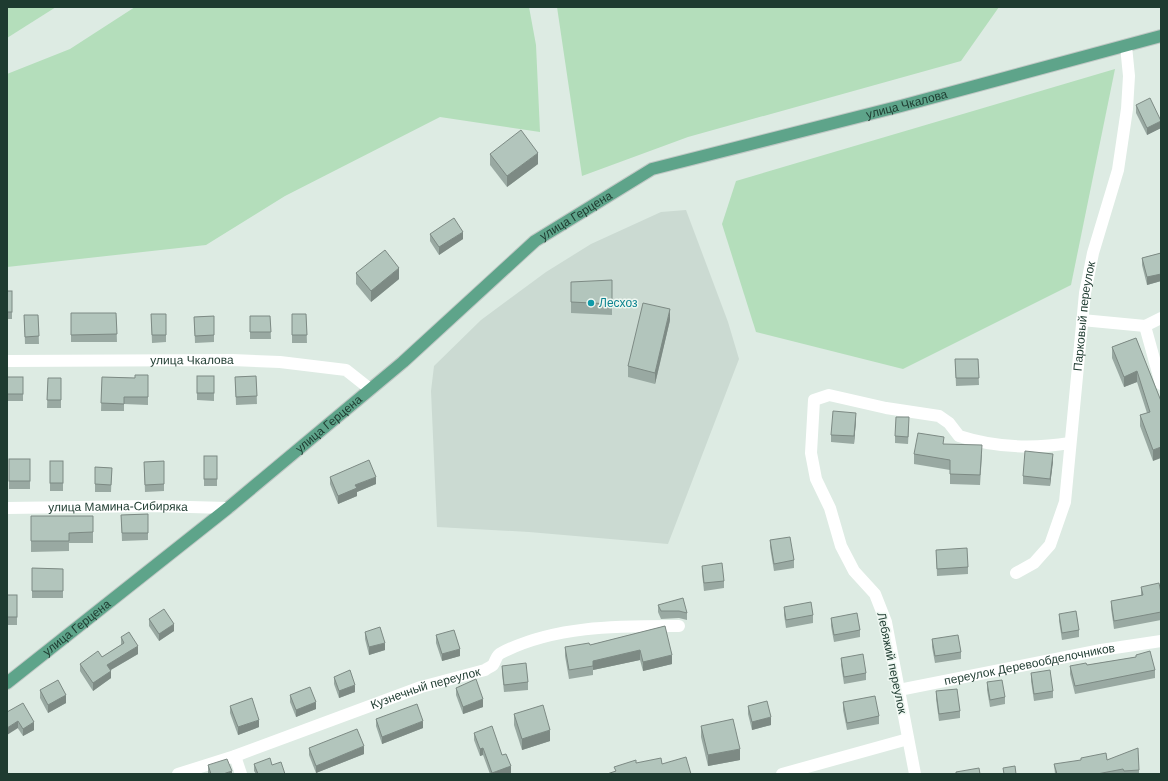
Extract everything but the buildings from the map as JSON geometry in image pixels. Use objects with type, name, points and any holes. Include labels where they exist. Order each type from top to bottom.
[{"type":"main road","name":"улица Чкалова","points":[[652,169],[1161,36]]},
{"type":"main road","name":"улица Герцена","points":[[7,683],[228,508],[403,362],[535,241],[652,169]]},
{"type":"street","name":"Парковый переулок","points":[[1016,572],[1034,563],[1050,545],[1065,502],[1084,293],[1093,253],[1118,170],[1127,109],[1129,76],[1126,46]]},
{"type":"street","points":[[1082,320],[1145,326],[1161,318]]},
{"type":"street","points":[[1145,326],[1161,384]]},
{"type":"street","name":"улица Чкалова","points":[[7,361],[232,360],[280,362],[346,370],[370,389]]},
{"type":"street","name":"Лебяжий переулок","points":[[915,774],[886,622],[875,594],[854,570],[841,546],[830,508],[816,479],[811,453],[814,400],[829,395],[886,408],[940,416],[949,423],[959,436],[1008,447],[1043,447],[1070,443]]},
{"type":"street","name":"улица Мамина-Сибиряка","points":[[7,508],[151,506],[228,508]]},
{"type":"street","name":"Кузнечный переулок","points":[[178,774],[235,756],[421,687],[485,670],[493,665],[499,654],[523,642],[570,632],[614,626],[679,626]]},
{"type":"street","name":"переулок Деревообделочников","points":[[899,690],[1101,650],[1161,641]]},
{"type":"street","points":[[782,774],[908,739]]},
{"type":"street","points":[[235,756],[241,774]]},
{"type":"shaded area","points":[[686,210],[728,322],[739,359],[668,544],[529,532],[437,527],[431,391],[434,366],[481,320],[546,272],[591,244],[661,212]]},
{"type":"green space","points":[[7,7],[56,7],[7,38]]},
{"type":"green space","points":[[135,7],[529,7],[536,45],[540,132],[440,117],[285,196],[206,245],[7,267],[7,74],[70,49]]},
{"type":"green space","points":[[557,7],[999,7],[961,61],[688,137],[582,176]]},
{"type":"green space","points":[[1115,69],[1071,285],[903,369],[756,332],[722,224],[736,181]]},
{"type":"place","name":"Лесхоз","points":[[591,303]]}]
